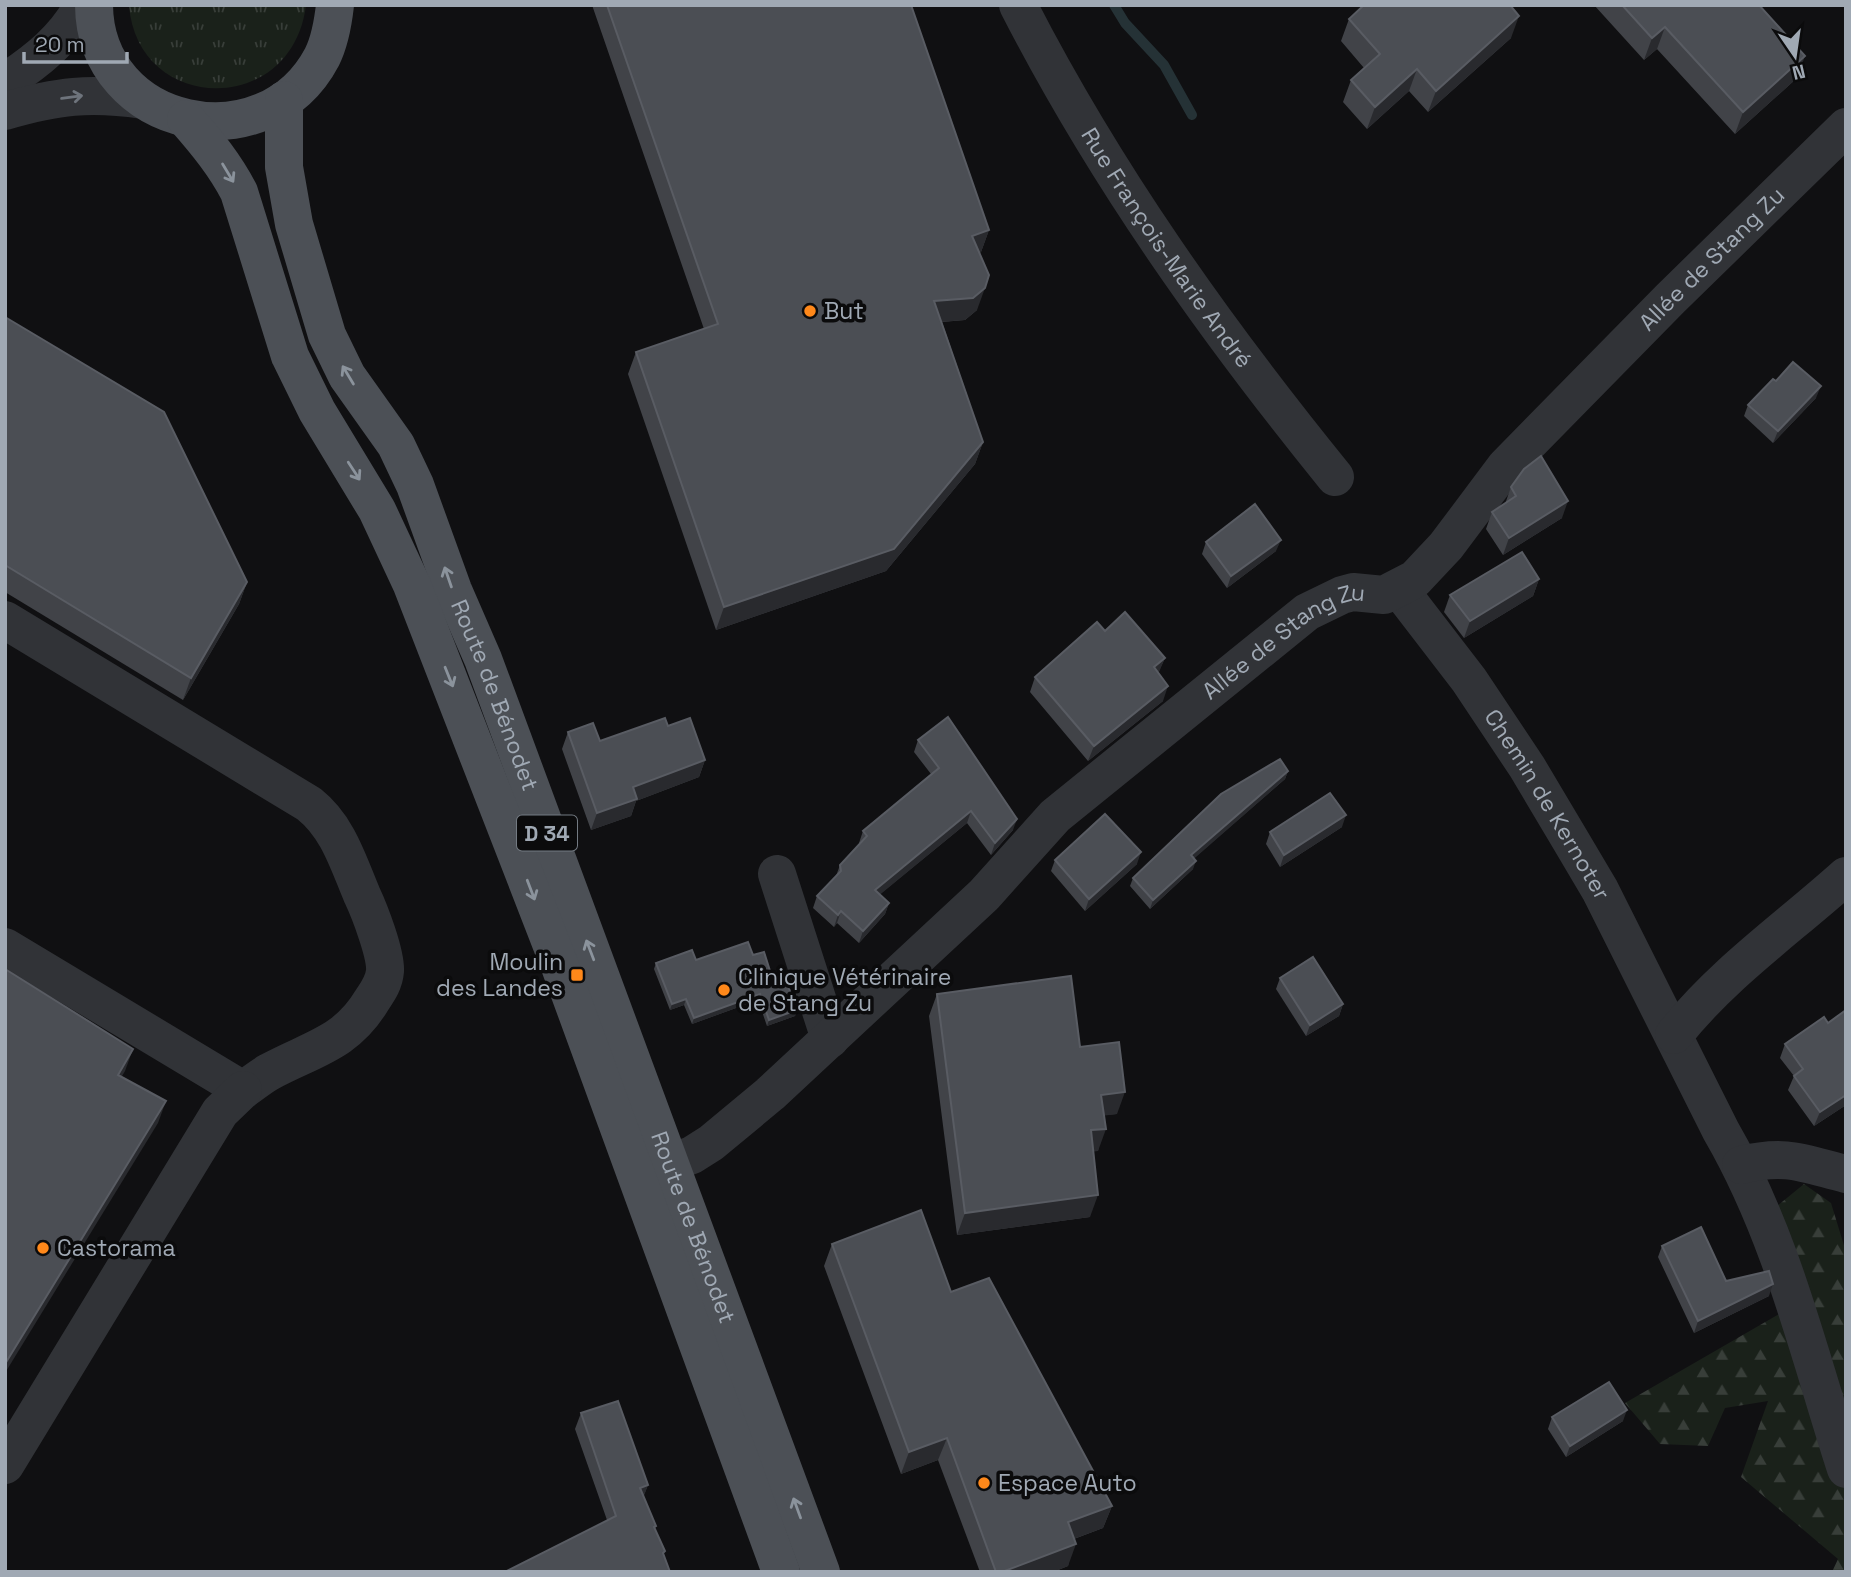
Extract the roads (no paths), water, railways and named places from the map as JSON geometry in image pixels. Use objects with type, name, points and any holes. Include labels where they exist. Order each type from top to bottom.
[{"type":"main road","points":[[94,5],[94,19],[103,50],[120,78],[144,100],[164,112],[186,119],[220,123],[254,116],[284,100],[306,81],[322,57],[332,31],[335,5]]},
{"type":"main road","name":"Route de Bénodet","points":[[284,100],[284,167],[294,224],[327,335],[347,376],[396,446],[415,485],[453,590],[483,659],[821,1572]]},
{"type":"main road","name":"Route de Bénodet","points":[[186,119],[213,150],[239,192],[290,356],[317,411],[390,536],[451,683],[558,961],[781,1572]]},
{"type":"street","points":[[5,82],[51,48],[76,19],[83,5]]},
{"type":"street","name":"Rue François-Marie André","points":[[1018,5],[1077,114],[1147,227],[1199,301],[1335,477]]},
{"type":"street","points":[[5,111],[87,94],[144,100]]},
{"type":"street","name":"Allée de Stang Zu","points":[[671,1163],[692,1155],[727,1131],[984,895],[1055,816],[1307,612],[1353,592],[1377,595],[1399,589],[1415,579],[1446,546],[1506,466],[1670,299],[1846,127]]},
{"type":"street","name":"Chemin de Kernoter","points":[[1399,589],[1469,680],[1527,767],[1600,890],[1721,1131],[1741,1165],[1788,1281],[1846,1469]]},
{"type":"street","points":[[5,621],[309,804],[323,816],[335,831],[368,908],[385,969],[383,982],[362,1017],[349,1030],[328,1044],[269,1072],[243,1090],[220,1112],[5,1465]]},
{"type":"street","points":[[777,874],[830,1039]]},
{"type":"street","points":[[1674,1035],[1723,980],[1846,876]]},
{"type":"street","points":[[5,947],[243,1090]]},
{"type":"street","points":[[558,961],[592,1004],[649,1155],[671,1163],[653,1188],[654,1227]]},
{"type":"street","points":[[1741,1165],[1784,1158],[1846,1174]]},
{"type":"waterway","points":[[1114,5],[1125,23],[1164,65],[1192,115]]},
{"type":"place","name":"But","points":[[810,311]]},
{"type":"place","name":"Moulin des Landes","points":[[577,975]]},
{"type":"place","name":"Clinique Vétérinaire de Stang Zu","points":[[724,990]]},
{"type":"place","name":"Castorama","points":[[43,1248]]},
{"type":"place","name":"Espace Auto","points":[[984,1483]]}]
